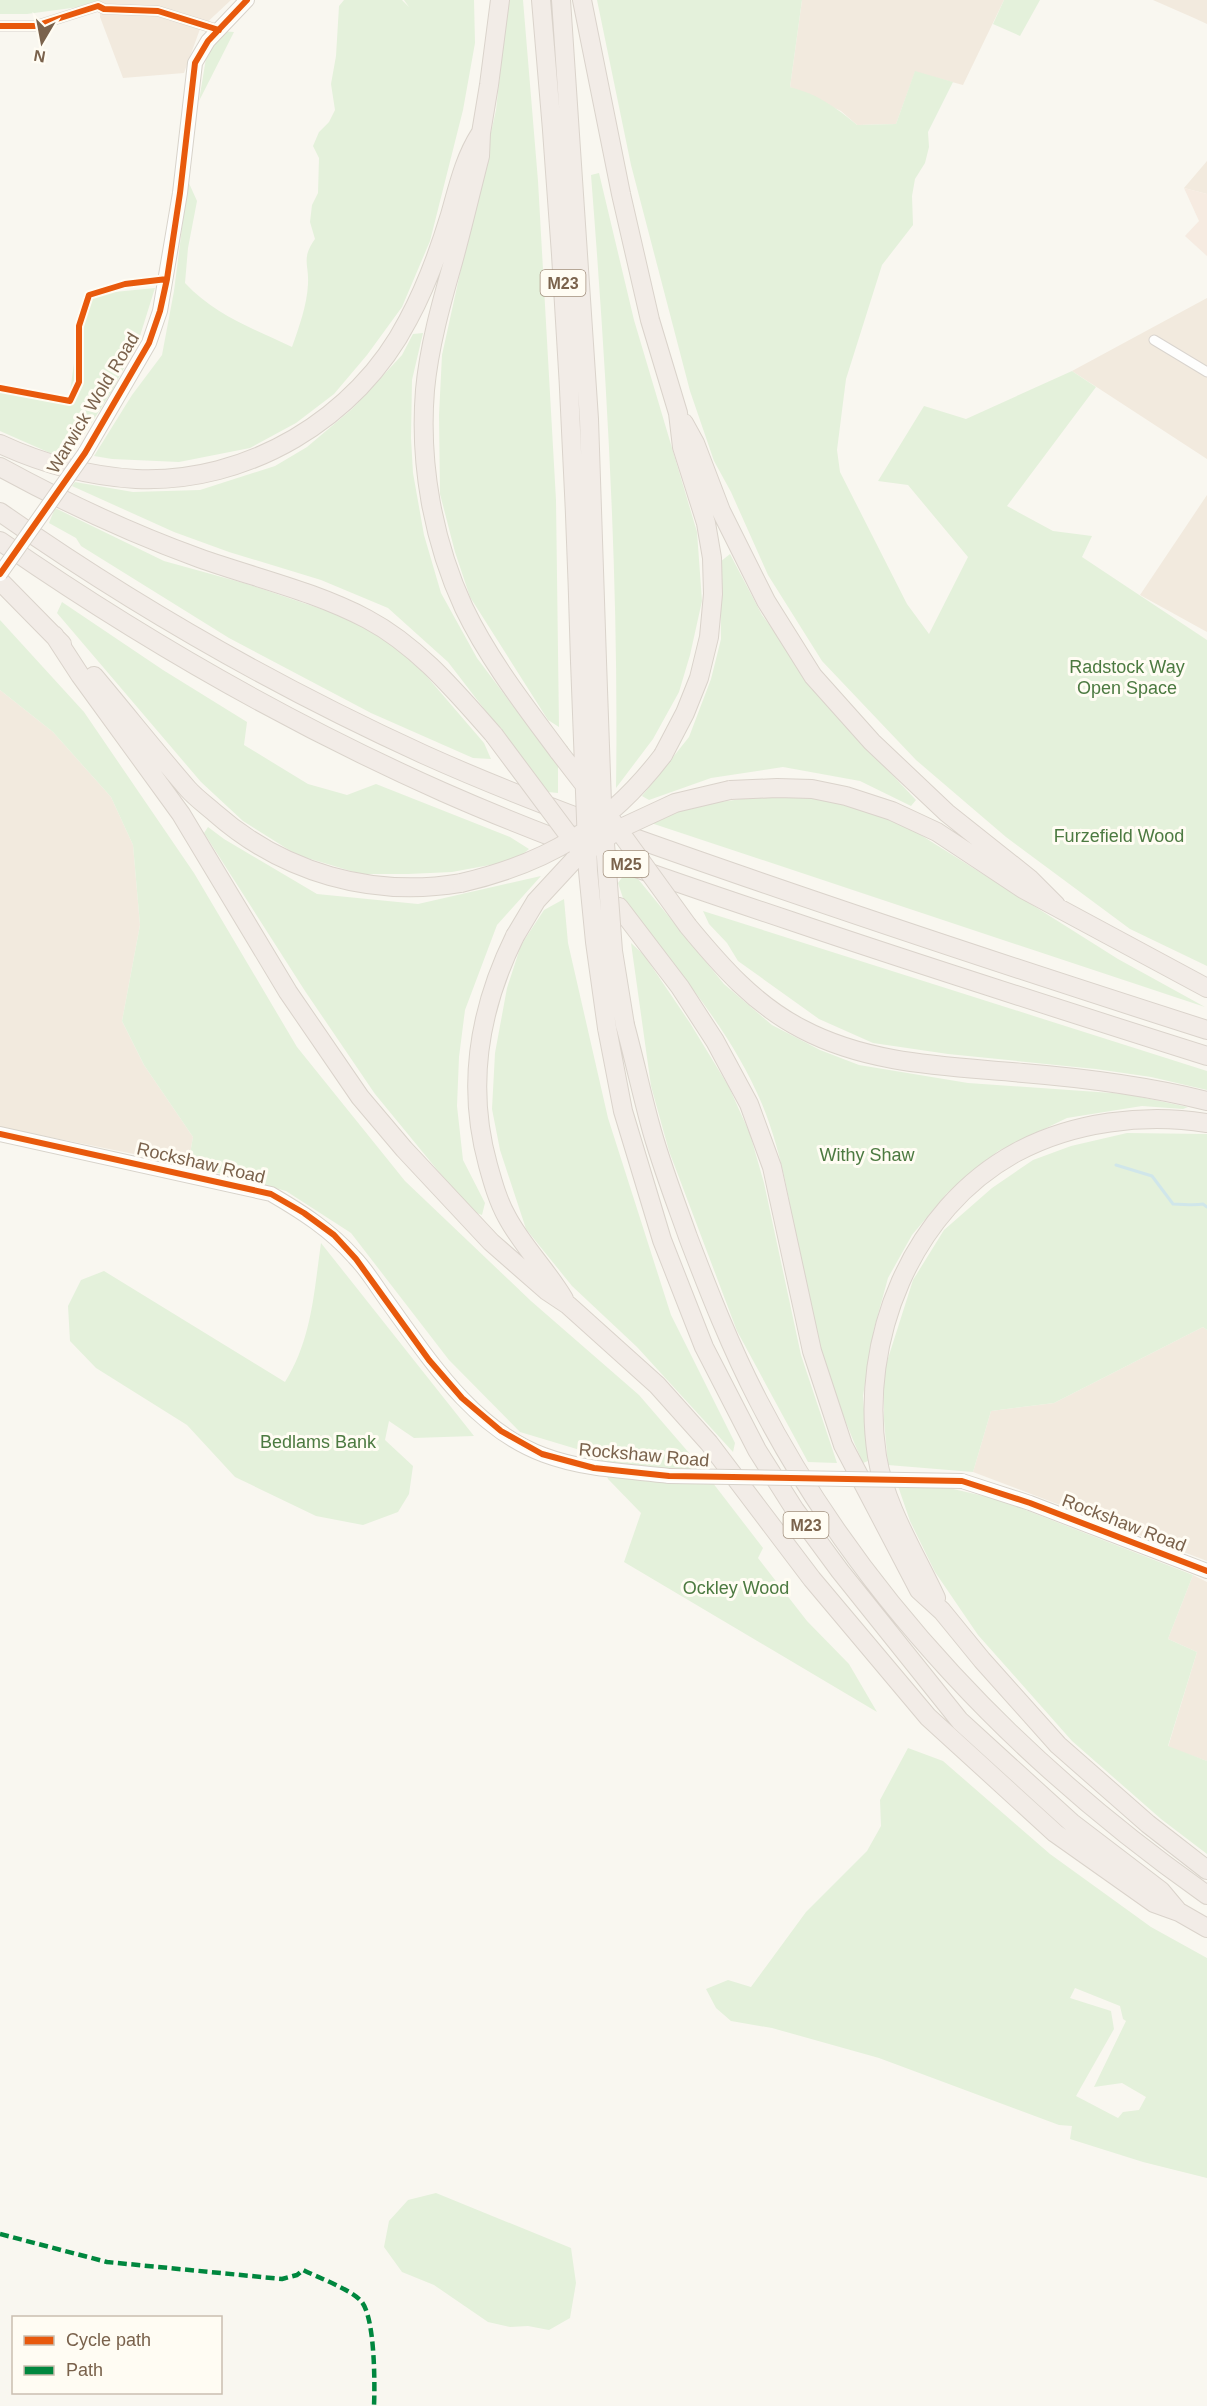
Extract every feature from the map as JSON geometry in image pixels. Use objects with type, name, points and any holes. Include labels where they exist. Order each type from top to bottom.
[{"type":"highway","points":[[500,0],[481,133],[480,156],[438,317],[428,367],[424,421],[428,491],[441,548],[464,607],[492,657],[559,752],[630,843],[688,926],[717,961],[743,987],[772,1011],[800,1029],[857,1052],[910,1062],[1095,1080],[1207,1101]]},
{"type":"highway","name":"M23","points":[[541,0],[555,150],[571,424],[602,803],[623,1111],[662,1240],[704,1347],[758,1450],[795,1510],[840,1572],[960,1721],[1072,1823],[1161,1892],[1179,1912],[1207,1928]]},
{"type":"highway","name":"M23","points":[[561,0],[589,419],[589,661]]},
{"type":"highway","points":[[0,581],[87,668],[189,790],[232,828],[272,854],[317,873],[361,884],[423,887],[461,883],[501,874],[545,856],[571,842],[625,800],[663,755],[685,713],[699,678],[709,637],[713,594],[712,558],[706,523],[682,447],[678,413],[650,320],[621,194],[582,0]]},
{"type":"highway","points":[[0,444],[34,459],[77,471],[117,477],[161,478],[187,476],[239,464],[288,443],[315,426],[362,386],[382,362],[408,321],[436,256],[468,153],[481,133]]},
{"type":"highway","points":[[678,413],[695,443],[722,511],[766,601],[813,676],[872,742],[939,805],[1030,879],[1056,904]]},
{"type":"highway","points":[[0,467],[126,529],[207,561],[308,593],[368,619],[410,648],[429,665],[494,735],[680,987],[715,1041],[749,1104],[772,1167],[812,1351],[843,1445],[919,1590],[942,1611],[982,1660],[1058,1744],[1148,1824],[1207,1870]]},
{"type":"highway","name":"M25","points":[[0,512],[147,608],[238,661],[331,710],[476,777],[636,839],[1207,1030]]},
{"type":"highway","name":"M25","points":[[0,541],[112,615],[210,674],[304,725],[444,792],[540,832],[708,893],[973,982],[1207,1056]]},
{"type":"highway","points":[[54,635],[80,675],[181,814],[288,992],[360,1097],[404,1149],[491,1242],[547,1291],[568,1305],[657,1385],[709,1443],[812,1579],[928,1717],[1055,1833],[1154,1904],[1179,1912]]},
{"type":"highway","points":[[568,1305],[554,1281],[519,1239],[505,1215],[495,1188],[481,1139],[476,1103],[479,1040],[492,987],[515,936],[536,901],[566,869],[620,829],[675,803],[730,790],[812,789],[846,796],[892,811],[937,832],[1023,889],[1056,904],[1207,988]]},
{"type":"highway","name":"M23","points":[[616,1026],[714,1307],[758,1401],[819,1504],[892,1605],[971,1696],[1064,1782],[1207,1895]]},
{"type":"highway","points":[[942,1611],[889,1500],[877,1457],[874,1424],[875,1372],[882,1333],[896,1291],[915,1251],[943,1212],[977,1179],[1016,1153],[1050,1137],[1094,1125],[1132,1121],[1180,1119],[1207,1123]]},
{"type":"street","name":"Warwick Wold Road","points":[[0,574],[85,453],[149,343],[160,311],[180,193],[195,63],[219,30],[247,0]]},
{"type":"street","points":[[0,26],[35,26],[99,6],[104,9],[158,11],[219,30]]},
{"type":"street","points":[[1154,340],[1207,372]]},
{"type":"street","name":"Rockshaw Road","points":[[0,1134],[271,1194],[304,1213],[334,1235],[349,1251],[462,1398],[501,1431],[542,1454],[594,1468],[669,1476],[962,1482],[1030,1503],[1207,1571]]},
{"type":"shaded area","points":[[101,0],[231,0],[200,29],[184,73],[123,78],[100,17]]},
{"type":"shaded area","points":[[802,0],[1004,0],[963,85],[915,72],[896,124],[857,125],[841,111],[790,87]]},
{"type":"shaded area","points":[[1153,0],[1207,0],[1207,24],[1194,18]]},
{"type":"shaded area","points":[[1207,161],[1207,194],[1184,188]]},
{"type":"shaded area","points":[[1184,188],[1207,194],[1207,256],[1185,236],[1199,221]]},
{"type":"shaded area","points":[[1207,298],[1207,459],[1072,371]]},
{"type":"shaded area","points":[[1207,495],[1207,632],[1140,595]]},
{"type":"shaded area","points":[[0,690],[53,732],[111,797],[133,845],[140,925],[122,1021],[144,1065],[193,1137],[188,1165],[0,1127]]},
{"type":"shaded area","points":[[1203,1327],[1207,1330],[1207,1561],[973,1472],[991,1411],[1054,1403]]},
{"type":"shaded area","points":[[1193,1575],[1207,1582],[1207,1761],[1168,1747],[1197,1652],[1168,1639]]},
{"type":"green space","points":[[0,0],[101,0],[101,4],[27,14],[0,14]]},
{"type":"green space","points":[[344,0],[402,0],[409,7],[404,0],[474,0],[475,43],[463,110],[430,241],[402,307],[367,355],[334,394],[296,423],[250,448],[179,462],[94,456],[132,395],[162,355],[174,291],[188,181],[197,201],[188,248],[185,283],[221,312],[292,347],[306,300],[307,256],[315,239],[310,222],[312,205],[318,193],[319,158],[313,146],[319,132],[329,122],[335,110],[331,84],[336,56],[339,6]]},
{"type":"green space","points":[[508,0],[523,0],[538,181],[556,500],[559,727],[548,720],[470,597],[455,552],[440,494],[439,415],[442,355],[496,110]]},
{"type":"green space","points":[[597,0],[802,0],[790,87],[826,102],[857,125],[896,124],[915,71],[953,82],[928,132],[929,147],[925,163],[915,179],[912,196],[913,225],[882,265],[846,379],[837,450],[840,472],[907,604],[929,634],[968,557],[908,485],[878,481],[924,406],[966,419],[1072,371],[1096,387],[1007,506],[1053,531],[1092,536],[1082,557],[1207,640],[1207,966],[1130,929],[1006,837],[916,760],[822,661],[768,575],[731,492],[714,461],[690,391],[631,165]]},
{"type":"green space","points":[[1004,0],[1040,0],[1020,36],[993,24]]},
{"type":"green space","points":[[222,31],[234,32],[199,101],[206,58]]},
{"type":"green space","points":[[599,173],[634,320],[697,532],[702,601],[679,692],[653,739],[616,788],[616,635],[611,482],[591,175]]},
{"type":"green space","points":[[155,288],[139,339],[112,391],[69,458],[50,453],[0,431],[0,388],[68,405],[84,295]]},
{"type":"green space","points":[[423,333],[412,380],[413,473],[424,535],[441,593],[477,658],[558,766],[558,793],[548,792],[448,662],[388,608],[321,580],[229,552],[174,532],[72,486],[75,482],[133,492],[200,490],[275,466],[307,447],[352,409],[402,355],[413,334]]},
{"type":"green space","points":[[55,508],[164,561],[247,584],[333,613],[362,626],[405,651],[484,743],[491,759],[473,758],[371,713],[229,638],[81,546],[76,538],[49,523]]},
{"type":"green space","points":[[730,554],[762,615],[836,715],[916,800],[911,806],[860,781],[783,767],[711,778],[649,800],[642,796],[689,737],[711,679],[721,639],[720,562]]},
{"type":"green space","points":[[62,602],[163,670],[247,722],[244,745],[308,784],[347,795],[376,784],[510,837],[529,849],[516,860],[452,872],[408,874],[361,874],[297,855],[243,821],[201,782],[57,613]]},
{"type":"green space","name":"Ockley Wood","points":[[0,620],[84,712],[194,873],[297,1047],[405,1181],[531,1301],[639,1395],[696,1461],[763,1548],[758,1558],[807,1621],[849,1664],[877,1712],[624,1562],[641,1513],[608,1479],[600,1456],[520,1432],[449,1360],[351,1233],[286,1191],[188,1165],[193,1137],[144,1065],[122,1021],[140,925],[133,845],[111,797],[53,732],[0,690]]},
{"type":"green space","points":[[756,797],[813,798],[869,810],[916,832],[1118,959],[1205,1007],[651,823],[684,807]]},
{"type":"green space","points":[[208,827],[224,839],[317,894],[418,904],[541,876],[497,925],[465,1010],[459,1057],[457,1106],[463,1160],[485,1203],[482,1215],[471,1211],[375,1094],[305,991],[204,833]]},
{"type":"green space","name":"Withy Shaw","points":[[629,868],[724,984],[772,1025],[820,1050],[859,1065],[968,1083],[1126,1094],[1188,1107],[1183,1109],[1142,1106],[1067,1118],[998,1151],[947,1193],[912,1235],[888,1278],[874,1329],[863,1396],[868,1461],[863,1463],[839,1404],[819,1344],[784,1177],[762,1104],[734,1049],[717,1023],[624,901],[618,883]]},
{"type":"green space","points":[[564,899],[568,943],[608,1118],[671,1315],[735,1443],[733,1452],[637,1347],[572,1286],[526,1229],[500,1150],[492,1109],[495,1053],[507,988],[521,945],[544,910]]},
{"type":"green space","points":[[703,911],[1207,1071],[1207,1090],[1151,1077],[1096,1069],[948,1054],[873,1043],[819,1019],[738,961],[727,943],[709,924]]},
{"type":"green space","points":[[631,943],[644,955],[690,1023],[729,1087],[750,1134],[764,1183],[801,1355],[837,1463],[808,1462],[737,1331],[669,1151],[651,1086]]},
{"type":"green space","points":[[1127,1133],[1207,1134],[1207,1330],[1203,1327],[1054,1403],[991,1411],[973,1472],[888,1465],[884,1420],[884,1371],[913,1280],[944,1230],[992,1188],[1033,1160],[1071,1146]]},
{"type":"green space","name":"Bedlams Bank","points":[[321,1243],[474,1436],[414,1438],[389,1421],[385,1440],[413,1466],[409,1494],[398,1512],[363,1525],[316,1516],[235,1477],[187,1425],[96,1368],[70,1341],[68,1306],[81,1280],[104,1271],[285,1382],[294,1366],[306,1332],[314,1297]]},
{"type":"green space","points":[[898,1486],[940,1486],[997,1499],[1193,1575],[1168,1639],[1197,1652],[1168,1746],[1207,1761],[1207,1854],[1161,1819],[1072,1741],[978,1635],[935,1572],[910,1521]]},
{"type":"green space","points":[[908,1748],[943,1761],[1050,1854],[1151,1927],[1207,1958],[1207,2178],[1143,2162],[1070,2139],[1072,2126],[1059,2125],[879,2058],[772,2028],[731,2021],[716,2008],[706,1989],[728,1980],[751,1987],[806,1912],[867,1851],[881,1826],[880,1800]],"holes":[[[1075,1988],[1120,2006],[1123,2019],[1126,2021],[1094,2087],[1122,2083],[1146,2097],[1139,2110],[1123,2112],[1118,2118],[1076,2096],[1114,2029],[1111,2011],[1070,1998]]]},
{"type":"green space","points":[[436,2193],[571,2248],[576,2283],[570,2318],[549,2330],[528,2326],[510,2327],[488,2322],[434,2285],[402,2272],[384,2247],[389,2221],[408,2200]]},
{"type":"waterway","points":[[1116,1165],[1152,1176],[1173,1204],[1203,1204],[1207,1207]]},
{"type":"marked path","points":[[0,2234],[107,2262],[282,2279],[297,2275],[303,2270],[349,2292],[361,2301],[366,2309],[372,2335],[374,2406]]},
{"type":"cycle path","points":[[0,574],[85,453],[149,343],[160,311],[167,279],[180,193],[195,63],[208,41],[247,0]]},
{"type":"cycle path","points":[[0,26],[35,26],[98,6],[104,9],[158,11],[219,30]]},
{"type":"cycle path","points":[[0,388],[70,401],[79,382],[79,326],[89,295],[125,284],[167,279]]},
{"type":"cycle path","points":[[0,1134],[271,1194],[304,1213],[334,1235],[356,1259],[429,1360],[462,1398],[501,1431],[542,1454],[594,1468],[669,1476],[962,1481],[1030,1503],[1207,1571]]},
{"type":"park label","name":"Radstock Way Open Space","points":[[1127,677]]},
{"type":"park label","name":"Furzefield Wood","points":[[1119,836]]}]
